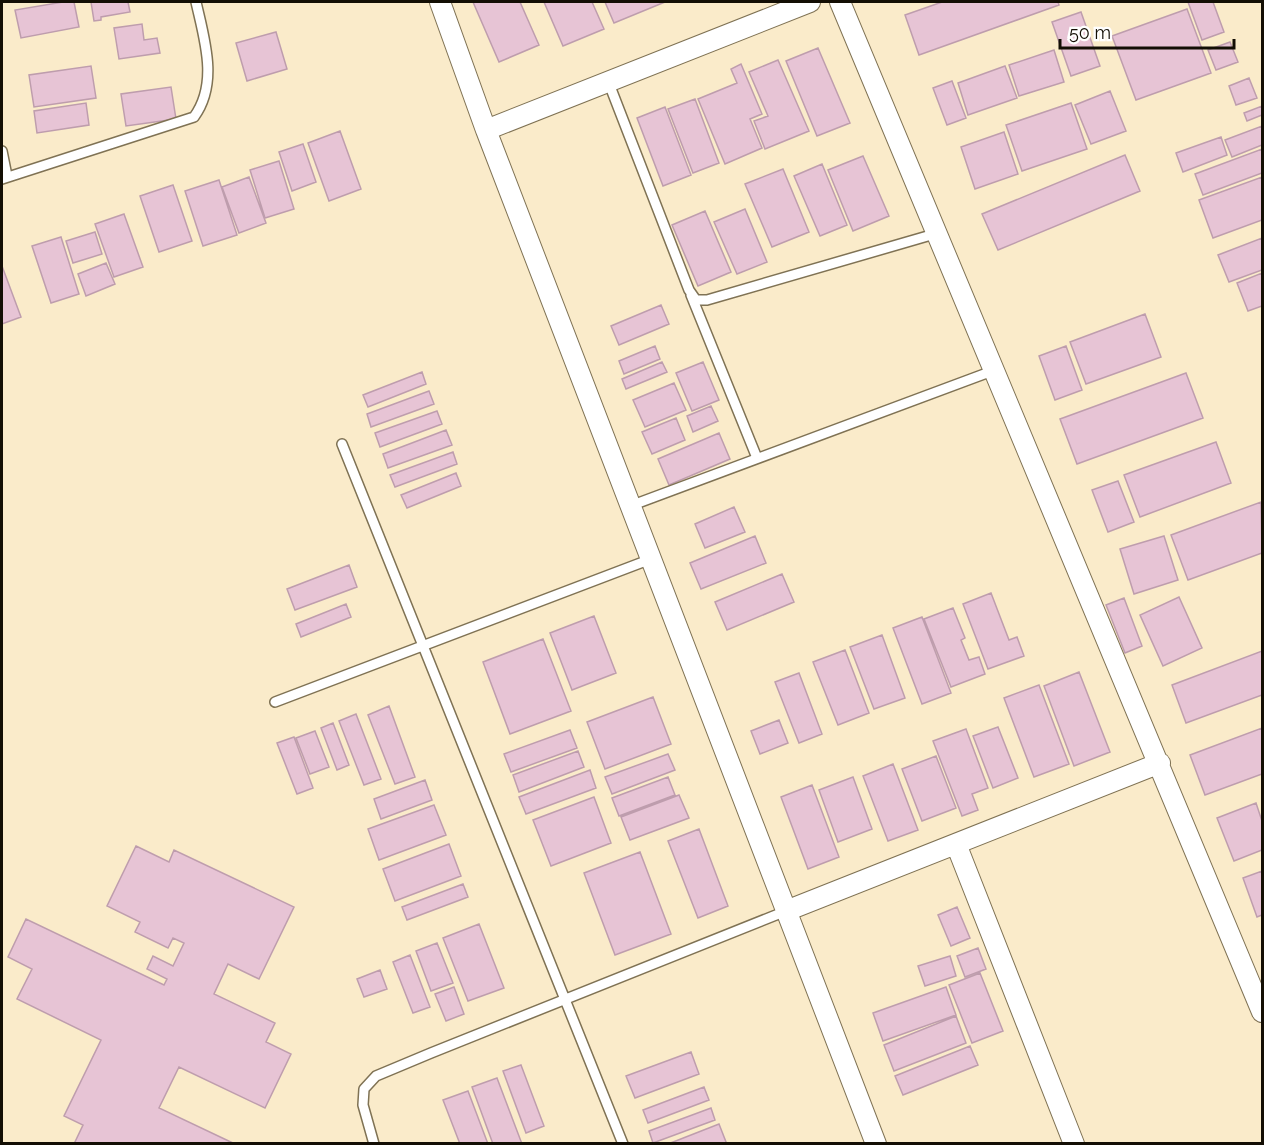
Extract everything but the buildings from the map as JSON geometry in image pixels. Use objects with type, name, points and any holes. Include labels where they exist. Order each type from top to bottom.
[{"type":"street","points":[[440,2],[486,130],[876,1143]]},
{"type":"street","points":[[486,130],[810,2]]},
{"type":"street","points":[[840,2],[1263,1012]]},
{"type":"street","points":[[786,911],[1160,763]]},
{"type":"street","points":[[956,844],[1074,1143]]},
{"type":"lane","points":[[2,151],[4,177],[194,117],[201,107],[207,86],[207,53],[196,2]]},
{"type":"lane","points":[[608,81],[757,458]]},
{"type":"lane","points":[[691,295],[696,300],[707,300],[938,233]]},
{"type":"lane","points":[[630,506],[996,370]]},
{"type":"lane","points":[[342,444],[623,1143]]},
{"type":"lane","points":[[275,702],[651,559]]},
{"type":"lane","points":[[374,1143],[363,1105],[364,1089],[376,1076],[786,911]]}]
